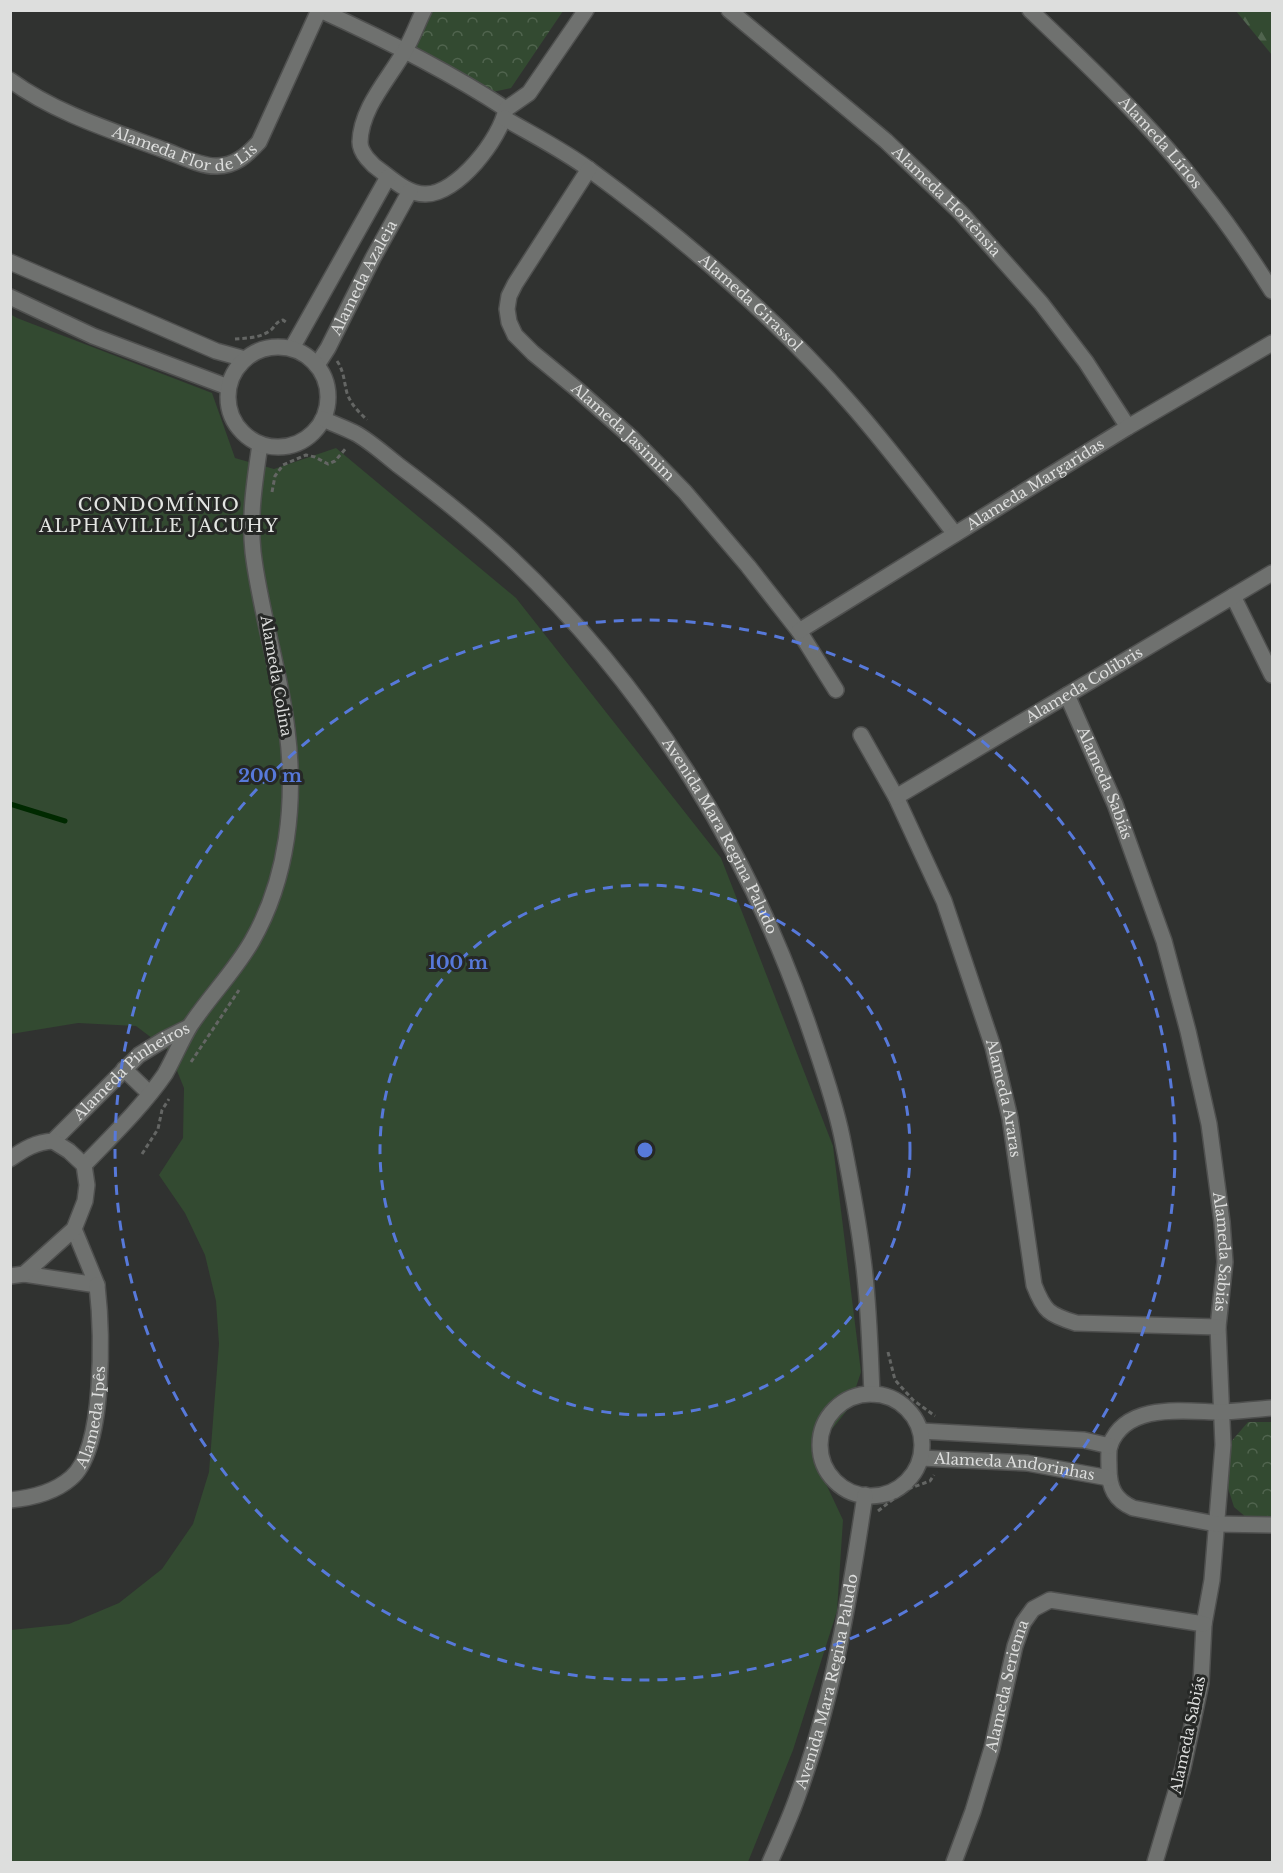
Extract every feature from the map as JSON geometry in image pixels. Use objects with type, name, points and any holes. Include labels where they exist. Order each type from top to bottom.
[{"type":"street","name":"Alameda Girassol","points":[[320,10],[437,68],[589,170],[674,236],[744,296],[806,356],[850,403],[956,534]]},
{"type":"street","name":"Alameda Flor de Lis","points":[[10,80],[62,110],[133,138],[215,166],[233,163],[245,156],[259,142],[320,10]]},
{"type":"street","points":[[424,10],[405,51],[371,105],[363,126],[360,145],[372,165],[388,177],[410,191],[426,194],[445,189],[465,175],[488,146],[505,113],[528,93],[586,10]]},
{"type":"street","name":"Alameda Hortênsia","points":[[729,10],[886,141],[961,213],[1041,303],[1086,362],[1128,427]]},
{"type":"street","name":"Alameda Lírios","points":[[1030,10],[1128,108],[1201,188],[1247,251],[1272,291]]},
{"type":"street","name":"Alameda Jasimim","points":[[589,170],[509,296],[507,309],[509,322],[515,335],[632,438],[685,492],[799,631],[836,690]]},
{"type":"street","name":"Alameda Azaleia","points":[[292,348],[388,177]]},
{"type":"street","name":"Alameda Azaleia","points":[[317,365],[328,348],[372,258],[410,191]]},
{"type":"street","points":[[349,246],[372,258]]},
{"type":"street","points":[[10,262],[216,351],[245,359]]},
{"type":"street","points":[[10,297],[93,336],[228,387]]},
{"type":"street","name":"Alameda Margaridas","points":[[799,631],[1128,427],[1272,342]]},
{"type":"street","points":[[275,347],[292,348],[306,355],[317,365],[328,391],[328,405],[315,431],[303,441],[282,447],[260,444],[247,437],[230,415],[227,401],[228,387],[234,372],[245,359],[259,350],[275,347]]},
{"type":"street","name":"Avenida Mara Regina Paludo","points":[[323,419],[358,434],[436,493],[489,537],[558,604],[645,710],[682,763],[721,827],[756,894],[798,993],[841,1134],[863,1258],[872,1394]]},
{"type":"street","name":"Alameda Colina","points":[[189,1027],[251,942],[272,900],[287,836],[291,768],[287,729],[254,552],[252,497],[260,444]]},
{"type":"street","name":"Alameda Colibris","points":[[897,796],[1272,573]]},
{"type":"street","points":[[1233,596],[1272,675]]},
{"type":"street","name":"Alameda Sabiás","points":[[1067,695],[1115,804],[1164,941],[1188,1031],[1209,1124],[1222,1222],[1225,1262],[1218,1327],[1223,1444],[1212,1580],[1204,1624],[1201,1683],[1183,1768],[1155,1863]]},
{"type":"street","name":"Alameda Araras","points":[[861,735],[897,796],[944,902],[993,1047],[1010,1118],[1034,1286],[1042,1305],[1057,1317],[1076,1323],[1218,1327]]},
{"type":"street","name":"Alameda Pinheiros","points":[[189,1027],[163,1076],[114,1134],[84,1165],[53,1141],[124,1069],[145,1051],[189,1027]]},
{"type":"street","points":[[124,1069],[149,1093]]},
{"type":"street","points":[[10,1159],[21,1150],[40,1142],[53,1141]]},
{"type":"street","points":[[17,1275],[74,1229],[86,1201],[87,1185],[84,1165]]},
{"type":"street","name":"Alameda Ipês","points":[[10,1500],[25,1499],[50,1490],[72,1478],[87,1455],[94,1427],[100,1367],[101,1319],[98,1286],[74,1229]]},
{"type":"street","points":[[17,1275],[98,1286]]},
{"type":"street","points":[[872,1394],[888,1396],[903,1404],[914,1416],[921,1431],[923,1445],[921,1458],[913,1474],[900,1487],[877,1496],[865,1496],[852,1492],[831,1477],[821,1454],[820,1442],[825,1423],[836,1407],[847,1400],[872,1394]]},
{"type":"street","points":[[1110,1446],[1126,1424],[1141,1416],[1169,1410],[1221,1412],[1272,1408]]},
{"type":"street","name":"Alameda Andorinhas","points":[[921,1431],[1084,1440],[1110,1446],[1109,1478],[1121,1503],[1133,1508],[1216,1524],[1272,1525]]},
{"type":"street","points":[[1027,1463],[1029,1436]]},
{"type":"street","name":"Alameda Andorinhas","points":[[921,1458],[1027,1463],[1109,1478]]},
{"type":"street","name":"Avenida Mara Regina Paludo","points":[[771,1863],[798,1794],[825,1706],[856,1554],[865,1496]]},
{"type":"street","name":"Alameda Seriema","points":[[954,1863],[992,1748],[1015,1646],[1023,1623],[1033,1609],[1050,1600],[1204,1624]]},
{"type":"path","points":[[230,339],[252,338],[270,331],[278,321],[283,320],[302,331]]},
{"type":"path","points":[[328,348],[339,365],[348,395],[357,411],[374,426]]},
{"type":"path","points":[[271,497],[275,476],[283,465],[306,455],[328,464],[335,461],[367,420]]},
{"type":"path","points":[[186,1070],[244,983]]},
{"type":"path","points":[[142,1154],[158,1129],[162,1110],[174,1090]]},
{"type":"path","points":[[888,1347],[895,1380],[912,1400],[934,1414],[942,1432]]},
{"type":"path","points":[[871,1515],[905,1490],[930,1481],[944,1459]]},
{"type":"green space","points":[[421,11],[563,11],[511,88],[488,93],[419,55],[412,36]]},
{"type":"green space","points":[[1236,11],[1272,11],[1272,55]]},
{"type":"green space","points":[[10,314],[212,393],[235,458],[274,469],[336,448],[516,598],[721,858],[833,1146],[861,1372],[849,1408],[812,1454],[843,1520],[837,1611],[793,1750],[748,1862],[11,1862],[11,1630],[69,1624],[119,1603],[162,1569],[193,1524],[209,1472],[219,1344],[216,1301],[205,1255],[185,1213],[159,1175],[183,1138],[184,1088],[169,1051],[136,1026],[78,1023],[11,1034]]},
{"type":"green space","points":[[1248,1422],[1272,1422],[1272,1520],[1247,1518],[1234,1507],[1228,1488],[1230,1443]]},
{"type":"waterway","points":[[10,804],[65,821]]},
{"type":"district","name":"CONDOMÍNIO ALPHAVILLE JACUHY","points":[[159,515]]}]
